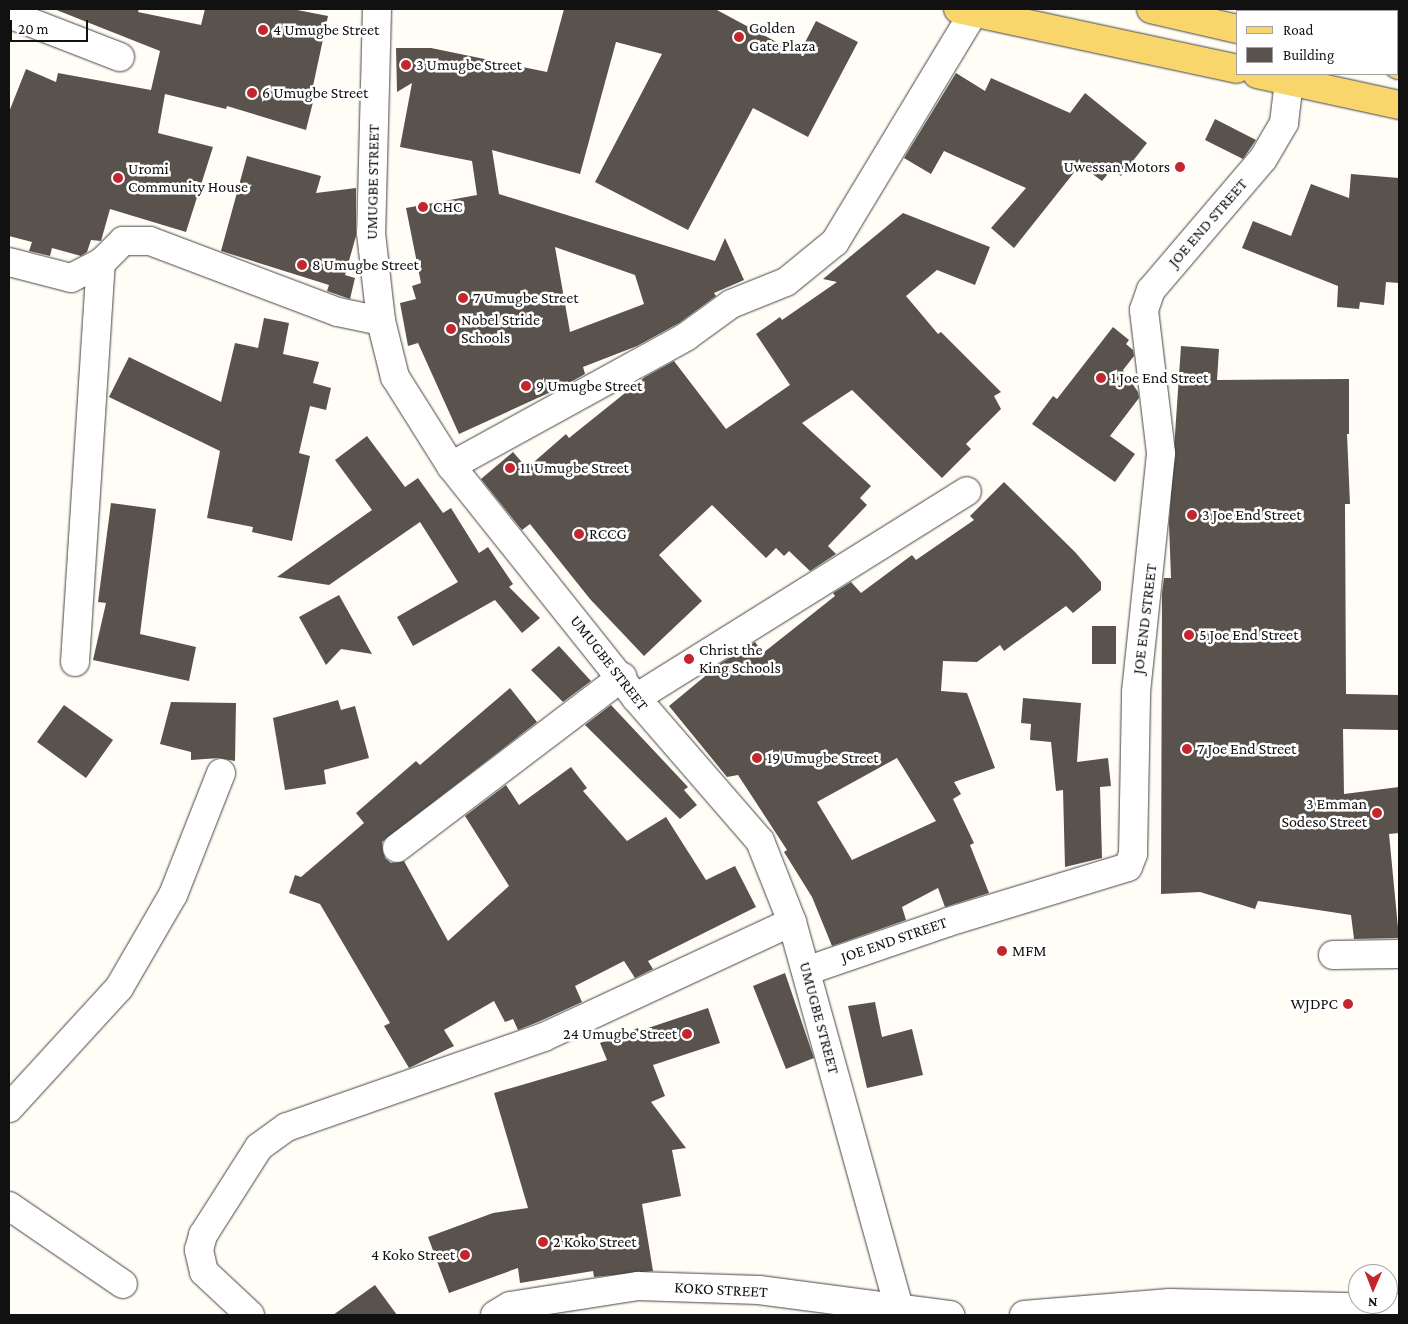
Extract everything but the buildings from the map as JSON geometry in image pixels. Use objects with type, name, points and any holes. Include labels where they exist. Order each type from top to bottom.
[{"type":"main road","points":[[1151,9],[1236,29]]},
{"type":"main road","points":[[966,11],[1236,69]]},
{"type":"main road","points":[[1262,75],[1399,105]]},
{"type":"street","name":"UMUGBE STREET","points":[[377,9],[370,233],[381,321],[395,377],[451,466],[629,688],[760,841],[792,922],[900,1312]]},
{"type":"street","points":[[451,466],[687,336],[730,304],[786,282],[836,242],[966,11]]},
{"type":"street","points":[[9,14],[120,57]]},
{"type":"street","name":"JOE END STREET","points":[[806,971],[956,919],[1128,868],[1133,854],[1136,692],[1160,453],[1144,310],[1151,290],[1263,159],[1284,123],[1289,81]]},
{"type":"street","points":[[9,262],[71,278],[101,263],[122,241],[150,241],[338,312],[381,321]]},
{"type":"street","points":[[74,662],[101,263]]},
{"type":"street","points":[[397,848],[629,688],[966,491]]},
{"type":"street","points":[[9,1108],[119,988],[173,895],[221,774]]},
{"type":"street","points":[[250,1315],[204,1272],[199,1250],[203,1235],[259,1147],[287,1127],[544,1037],[792,922]]},
{"type":"street","points":[[1333,955],[1399,954]]},
{"type":"street","points":[[9,1206],[123,1284]]},
{"type":"street","name":"KOKO STREET","points":[[495,1315],[510,1306],[638,1286],[759,1290],[900,1312],[950,1315]]},
{"type":"street","points":[[1024,1315],[1170,1302],[1399,1308]]},
{"type":"place","name":"4 Umugbe Street","points":[[263,30]]},
{"type":"place","name":"Golden Gate Plaza","points":[[739,37]]},
{"type":"place","name":"3 Umugbe Street","points":[[406,65]]},
{"type":"place","name":"6 Umugbe Street","points":[[252,93]]},
{"type":"place","name":"Uwessan Motors","points":[[1180,167]]},
{"type":"place","name":"Uromi Community House","points":[[118,178]]},
{"type":"place","name":"CHC","points":[[423,207]]},
{"type":"place","name":"8 Umugbe Street","points":[[302,265]]},
{"type":"place","name":"7 Umugbe Street","points":[[463,298]]},
{"type":"place","name":"Nobel Stride Schools","points":[[451,329]]},
{"type":"place","name":"1 Joe End Street","points":[[1101,378]]},
{"type":"place","name":"9 Umugbe Street","points":[[526,386]]},
{"type":"place","name":"11 Umugbe Street","points":[[510,468]]},
{"type":"place","name":"3 Joe End Street","points":[[1192,515]]},
{"type":"place","name":"RCCG","points":[[579,534]]},
{"type":"place","name":"5 Joe End Street","points":[[1189,635]]},
{"type":"place","name":"Christ the King Schools","points":[[689,659]]},
{"type":"place","name":"7 Joe End Street","points":[[1187,749]]},
{"type":"place","name":"19 Umugbe Street","points":[[757,758]]},
{"type":"place","name":"3 Emman Sodeso Street","points":[[1377,813]]},
{"type":"place","name":"MFM","points":[[1002,951]]},
{"type":"place","name":"WJDPC","points":[[1348,1004]]},
{"type":"place","name":"24 Umugbe Street","points":[[687,1034]]},
{"type":"place","name":"2 Koko Street","points":[[543,1242]]},
{"type":"place","name":"4 Koko Street","points":[[465,1255]]}]
